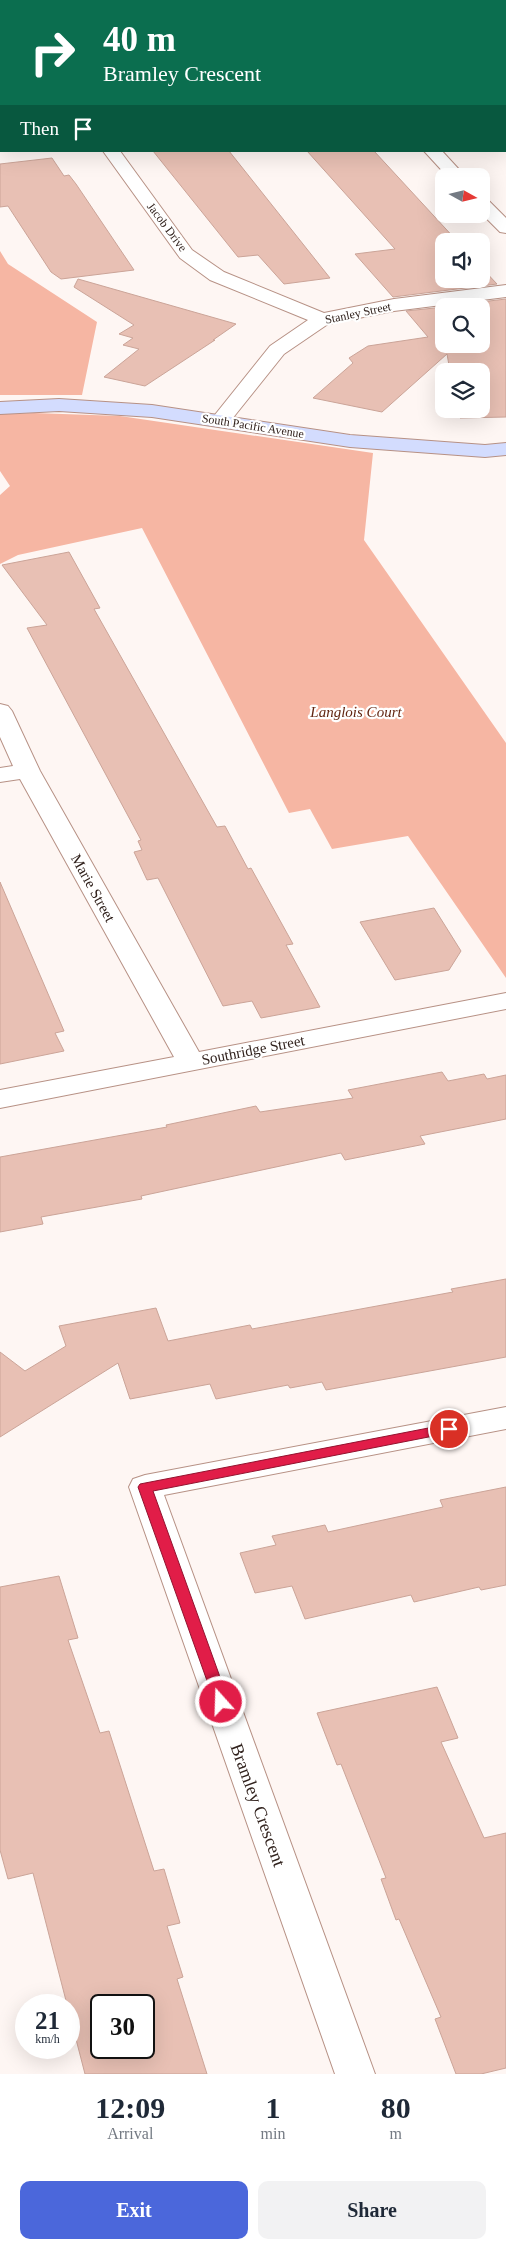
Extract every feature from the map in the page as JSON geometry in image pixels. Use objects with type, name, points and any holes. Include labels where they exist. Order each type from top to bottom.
[{"type":"street","name":"Jacob Drive","points":[[112,152],[186,254],[217,276],[322,319]]},
{"type":"street","points":[[433,152],[448,168]]},
{"type":"street","points":[[490,212],[506,228]]},
{"type":"street","name":"Stanley Street","points":[[221,420],[277,350],[322,319],[394,305],[506,291]]},
{"type":"street","name":"South Pacific Avenue","points":[[0,408],[59,405],[124,409],[221,420],[350,441],[486,451],[506,449]]},
{"type":"street","name":"Marie Street","points":[[0,711],[28,771],[191,1062]]},
{"type":"street","points":[[0,775],[28,771]]},
{"type":"street","name":"Southridge Street","points":[[0,1099],[506,1001]]},
{"type":"street","name":"Bramley Crescent","points":[[355,2074],[145,1487],[506,1418]]},
{"type":"green space","points":[[0,251],[8,264],[97,322],[82,395],[0,395]]},
{"type":"green space","name":"Langlois Court","points":[[34,413],[120,416],[373,453],[364,540],[506,743],[506,978],[408,836],[332,849],[310,809],[289,813],[142,528],[18,555],[0,564],[0,495],[10,486],[0,471],[0,414]]},
{"type":"building","points":[[154,152],[230,152],[330,278],[284,284],[258,255],[238,257]]},
{"type":"building","points":[[308,152],[375,152],[435,217],[435,223],[440,223],[450,233],[435,233],[435,288],[465,288],[393,297],[355,254],[395,249]]},
{"type":"building","points":[[52,158],[64,176],[69,175],[76,184],[134,270],[61,279],[51,272],[8,206],[0,207],[0,164]]},
{"type":"building","points":[[490,277],[497,284],[490,285]]},
{"type":"building","points":[[78,279],[236,324],[145,386],[104,377],[139,349],[123,345],[133,338],[119,334],[134,325],[74,287]]},
{"type":"building","points":[[506,299],[506,417],[490,417],[490,363],[449,363],[447,354],[382,412],[313,398],[353,363],[349,358],[368,346],[428,337],[406,311],[435,308],[435,353],[490,353],[490,301]]},
{"type":"building","points":[[69,552],[100,608],[94,609],[217,827],[225,826],[248,869],[251,868],[293,944],[286,945],[320,1007],[261,1018],[252,1001],[223,1006],[158,878],[147,880],[134,852],[142,850],[138,841],[141,840],[27,628],[47,625],[2,565]]},
{"type":"building","points":[[0,882],[64,1031],[55,1033],[64,1051],[0,1064]]},
{"type":"building","points":[[434,908],[461,951],[449,970],[395,980],[360,922]]},
{"type":"building","points":[[442,1072],[448,1081],[484,1074],[487,1079],[506,1075],[506,1119],[420,1136],[425,1144],[345,1160],[341,1153],[141,1196],[142,1199],[41,1217],[43,1224],[0,1232],[0,1157],[167,1127],[166,1125],[256,1106],[260,1112],[353,1098],[348,1090]]},
{"type":"building","points":[[506,1279],[506,1357],[326,1390],[322,1382],[290,1388],[288,1385],[216,1399],[210,1384],[130,1399],[118,1363],[0,1437],[0,1352],[25,1371],[66,1346],[59,1326],[156,1308],[168,1341],[250,1325],[252,1329],[453,1292],[451,1289]]},
{"type":"building","points":[[506,1487],[506,1585],[481,1590],[479,1587],[414,1602],[411,1595],[305,1619],[292,1586],[255,1593],[240,1553],[276,1545],[272,1536],[325,1525],[328,1532],[443,1507],[440,1500]]},
{"type":"building","points":[[59,1576],[78,1638],[68,1640],[100,1733],[109,1731],[154,1871],[164,1869],[180,1923],[167,1926],[183,1977],[177,1979],[207,2074],[85,2074],[80,2055],[80,1994],[64,1994],[33,1873],[8,1879],[0,1850],[0,1587]]},
{"type":"building","points":[[437,1687],[458,1738],[441,1742],[484,1838],[506,1833],[506,2068],[481,2074],[456,2074],[435,2019],[441,2017],[399,1919],[396,1920],[381,1879],[386,1878],[341,1764],[337,1765],[317,1713]]},
{"type":"route","points":[[221,1702],[145,1487],[449,1429]]}]
